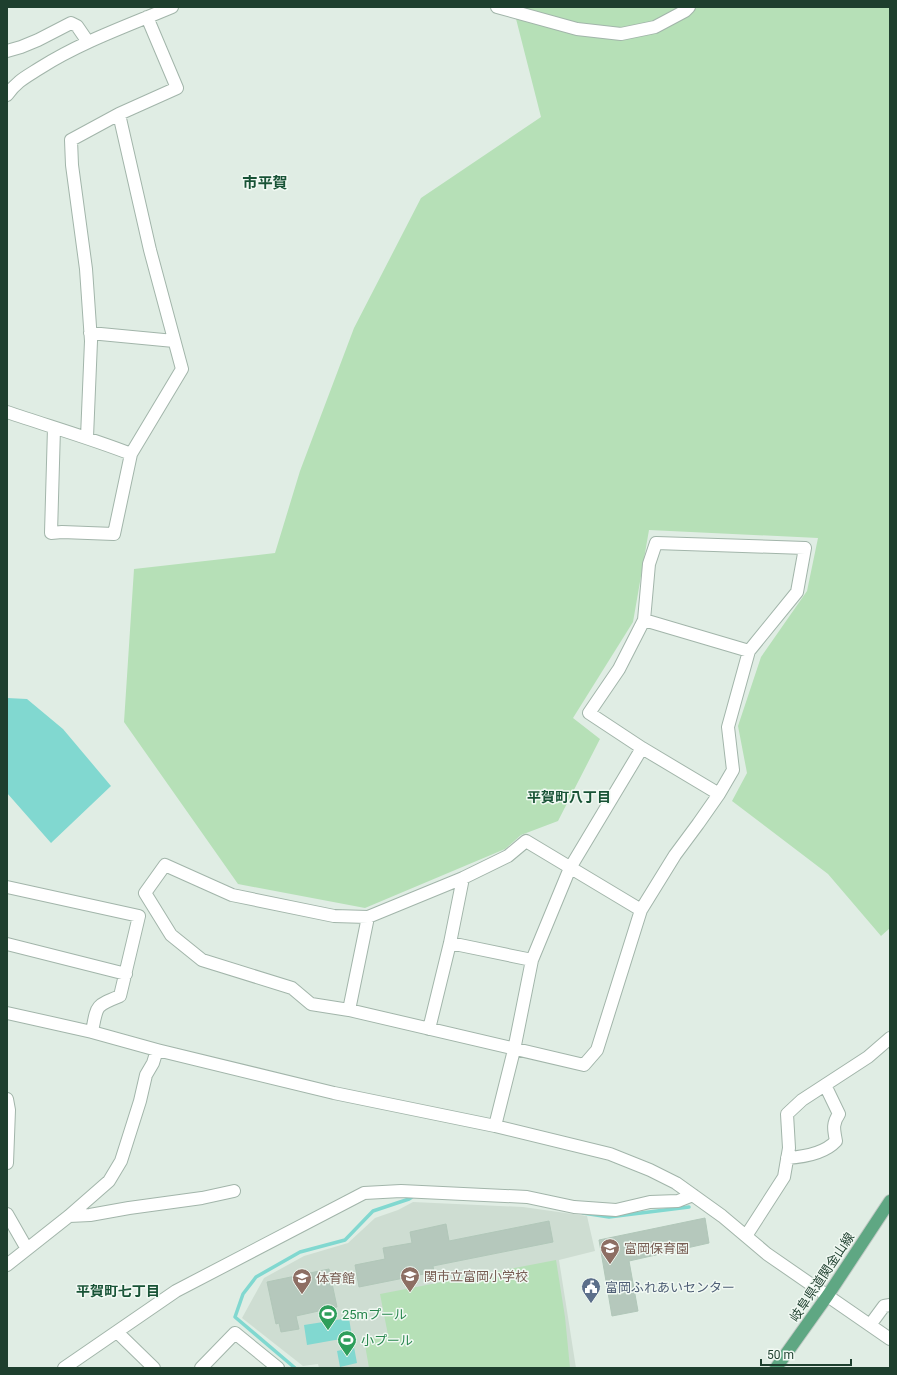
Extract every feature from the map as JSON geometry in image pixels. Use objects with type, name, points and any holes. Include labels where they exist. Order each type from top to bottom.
[{"type":"main road","name":"岐阜県道関金山線","points":[[776,1368],[828,1295],[890,1201]]},
{"type":"street","points":[[7,95],[15,84],[51,61],[88,42],[172,7]]},
{"type":"street","points":[[497,7],[577,29],[621,34],[655,27],[685,11],[689,7]]},
{"type":"street","points":[[87,437],[90,333],[86,269],[72,165],[71,140],[119,114],[177,88],[147,17]]},
{"type":"street","points":[[7,51],[38,40],[71,23],[77,26],[88,42]]},
{"type":"street","points":[[54,428],[51,533],[114,534],[131,454],[182,369],[150,250],[119,114]]},
{"type":"street","points":[[90,333],[174,341]]},
{"type":"street","points":[[7,412],[54,428],[87,437],[131,454]]},
{"type":"street","points":[[641,910],[526,841],[508,856],[463,878],[368,917],[334,916],[232,895],[165,865],[145,893],[171,935],[202,960],[292,988],[311,1004],[349,1010],[514,1050],[584,1065],[597,1050],[641,910],[675,855],[719,794],[732,770],[728,727],[749,651],[797,592],[805,548],[656,543],[649,564],[644,620],[619,669],[589,713],[642,748],[719,794]]},
{"type":"street","points":[[644,620],[749,651]]},
{"type":"street","points":[[495,1126],[514,1050],[532,960],[570,868],[642,748]]},
{"type":"street","points":[[429,1030],[450,943],[463,878]]},
{"type":"street","points":[[7,887],[139,916],[120,996],[100,1004],[96,1012],[92,1032]]},
{"type":"street","points":[[349,1010],[368,917]]},
{"type":"street","points":[[450,943],[532,960]]},
{"type":"street","points":[[7,944],[126,974]]},
{"type":"street","points":[[7,1013],[92,1032],[157,1050],[334,1093],[495,1126],[610,1154],[650,1170],[676,1183],[722,1216],[767,1254],[890,1339]]},
{"type":"street","points":[[746,1236],[784,1177],[789,1148],[787,1114],[802,1100],[868,1057],[890,1038]]},
{"type":"street","points":[[7,1265],[69,1216],[110,1181],[121,1161],[140,1101],[146,1075],[153,1063],[157,1050]]},
{"type":"street","points":[[787,1158],[801,1157],[831,1147],[836,1142],[834,1127],[835,1120],[839,1114],[825,1085]]},
{"type":"street","points":[[7,1099],[7,1163]]},
{"type":"street","points":[[64,1368],[176,1291],[364,1193],[401,1190],[527,1197],[574,1207],[616,1210],[650,1202],[678,1201],[693,1195]]},
{"type":"street","points":[[69,1216],[90,1215],[202,1198],[234,1191]]},
{"type":"street","points":[[7,1214],[27,1249]]},
{"type":"street","points":[[870,1325],[884,1306],[890,1305]]},
{"type":"street","points":[[117,1332],[154,1368]]},
{"type":"street","points":[[201,1368],[235,1333],[278,1368]]},
{"type":"shaded area","name":"関市立富岡小学校","points":[[413,1202],[523,1207],[587,1216],[595,1251],[559,1260],[576,1368],[319,1368],[318,1364],[303,1366],[242,1318],[264,1278],[304,1256],[348,1243],[375,1218],[398,1210]]},
{"type":"green space","points":[[513,7],[890,7],[890,928],[881,936],[828,874],[732,801],[747,773],[738,726],[761,657],[807,591],[818,538],[649,530],[633,622],[573,718],[600,739],[558,821],[521,835],[505,849],[365,908],[238,884],[124,722],[134,569],[275,553],[300,471],[354,328],[421,198],[541,117]]},
{"type":"green space","points":[[556,1260],[565,1317],[570,1368],[369,1368],[364,1339],[388,1335],[380,1294]]},
{"type":"water","points":[[7,698],[27,699],[63,729],[111,786],[51,843],[7,793]]},
{"type":"water","name":"25mプール","points":[[349,1318],[352,1337],[307,1345],[304,1325]]},
{"type":"water","name":"小プール","points":[[354,1347],[357,1363],[340,1367],[337,1351]]},
{"type":"building","points":[[705,1218],[709,1243],[629,1261],[638,1311],[612,1316],[599,1240]]},
{"type":"building","points":[[549,1221],[553,1242],[433,1266],[434,1272],[359,1287],[355,1265],[385,1259],[383,1248],[412,1243],[410,1232],[446,1224],[449,1241]]},
{"type":"building","name":"体育館","points":[[329,1269],[337,1307],[296,1316],[299,1329],[281,1332],[279,1323],[276,1324],[267,1282]]},
{"type":"waterway","points":[[295,1368],[235,1317],[243,1294],[256,1277],[300,1252],[345,1240],[373,1211],[409,1199],[415,1195]]},
{"type":"waterway","points":[[583,1213],[609,1217],[689,1207]]},
{"type":"place","name":"富岡保育園","points":[[610,1265]]},
{"type":"place","name":"関市立富岡小学校","points":[[410,1293]]},
{"type":"place","name":"体育館","points":[[302,1295]]},
{"type":"place","name":"富岡ふれあいセンター","points":[[591,1304]]},
{"type":"place","name":"25mプール","points":[[328,1331]]},
{"type":"place","name":"小プール","points":[[347,1357]]},
{"type":"district","name":"市平賀","points":[[265,183]]},
{"type":"district","name":"平賀町八丁目","points":[[569,797]]},
{"type":"district","name":"平賀町七丁目","points":[[118,1291]]}]
